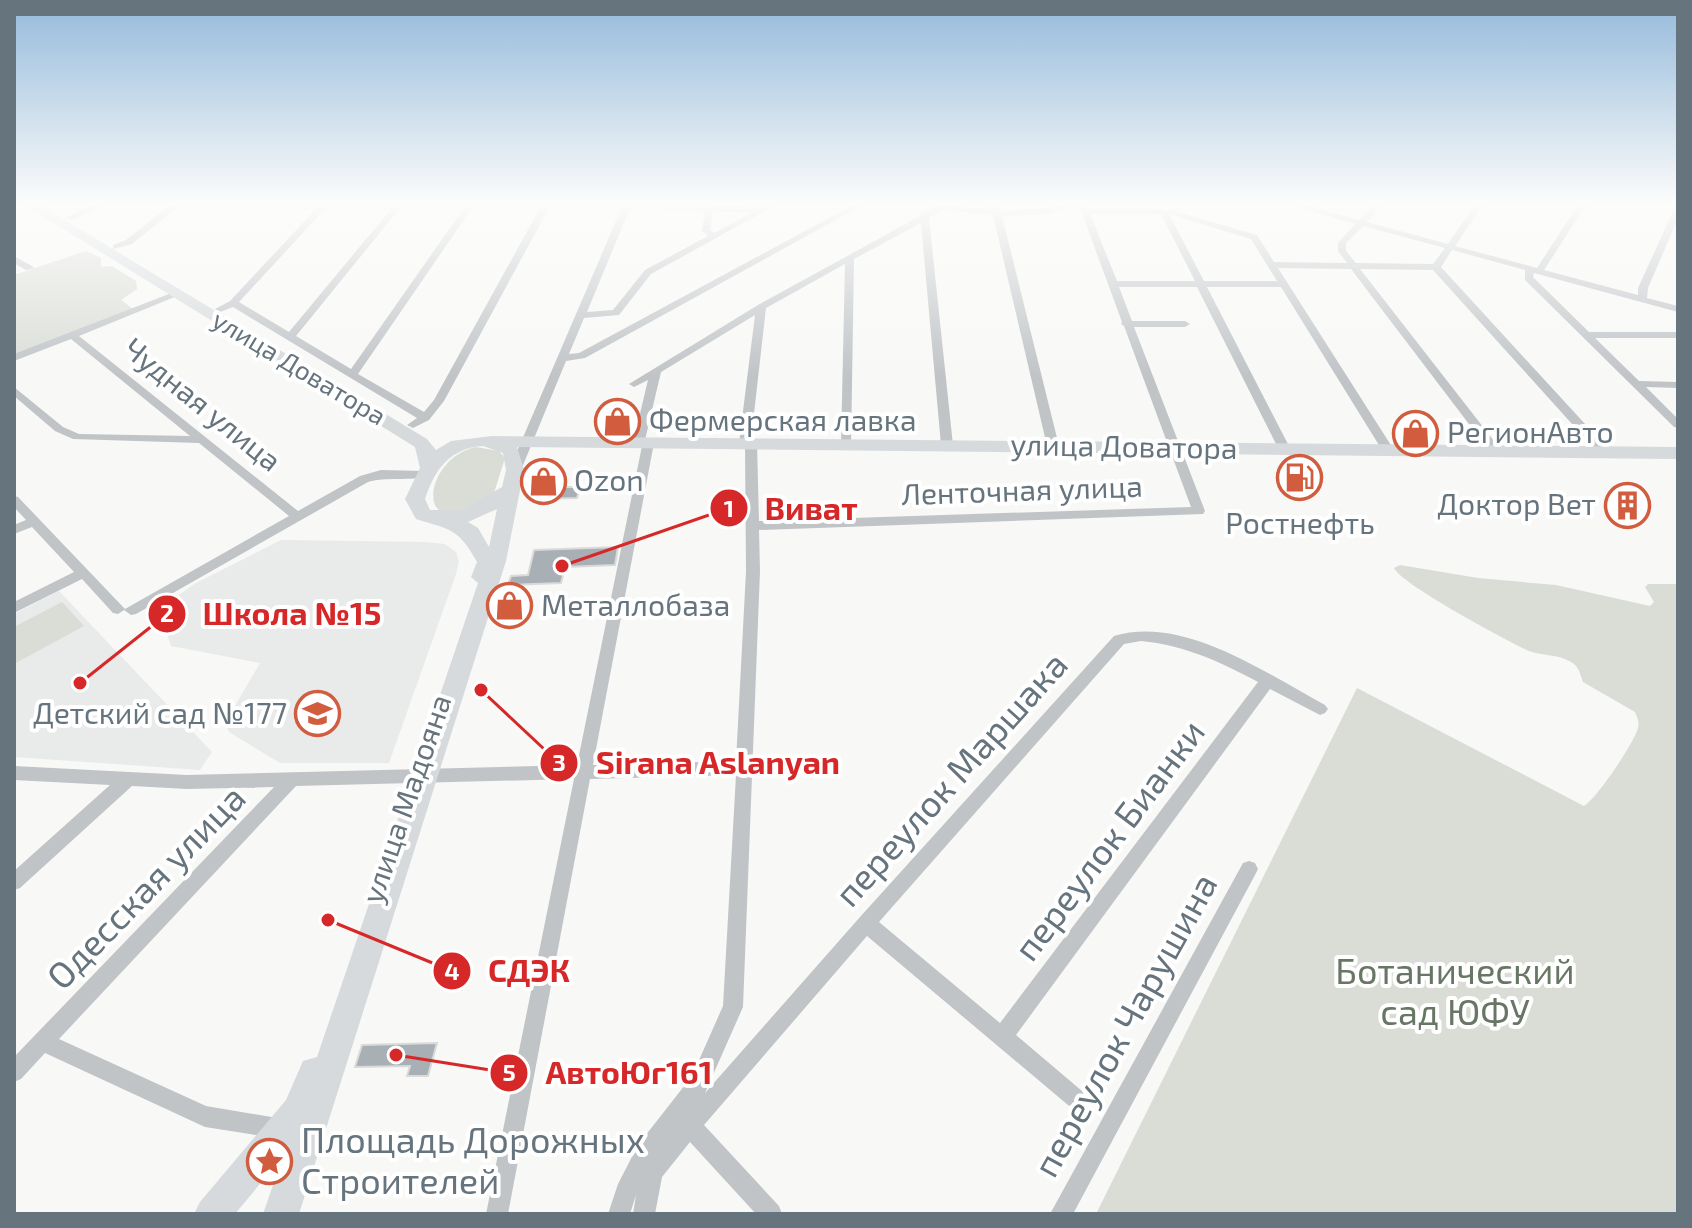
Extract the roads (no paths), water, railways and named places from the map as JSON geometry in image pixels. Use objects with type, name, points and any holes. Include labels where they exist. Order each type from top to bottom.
[{"type":"main road","name":"улица Доватора","points":[[125,262],[421,443],[427,451],[426,470]]},
{"type":"main road","name":"улица Доватора","points":[[145,262],[226,306],[443,437],[465,441]]},
{"type":"main road","points":[[465,441],[492,441],[512,452],[512,481],[478,511],[450,519],[432,517],[417,509],[415,499],[426,470],[447,449],[465,441]]},
{"type":"main road","name":"улица Доватора","points":[[492,441],[1678,453]]},
{"type":"main road","name":"улица Доватора","points":[[512,481],[540,451],[569,442]]},
{"type":"main road","name":"улица Мадояна","points":[[212,1214],[286,1129],[307,1093],[496,561],[512,481]]},
{"type":"main road","name":"улица Мадояна","points":[[281,1214],[487,562],[471,533],[450,519]]},
{"type":"street","points":[[20,262],[29,268]]},
{"type":"street","points":[[226,306],[268,262]]},
{"type":"street","points":[[290,337],[350,262]]},
{"type":"street","points":[[352,375],[430,262]]},
{"type":"street","points":[[419,421],[439,401],[515,262]]},
{"type":"street","name":"улица Мадояна","points":[[512,481],[603,262]]},
{"type":"street","points":[[581,315],[612,315],[648,272],[667,262]]},
{"type":"street","points":[[562,358],[581,356],[753,262]]},
{"type":"street","points":[[634,384],[841,262]]},
{"type":"street","points":[[847,444],[850,262]]},
{"type":"street","points":[[929,262],[947,445]]},
{"type":"street","points":[[1009,262],[1053,446]]},
{"type":"street","points":[[1104,262],[1172,447]]},
{"type":"street","points":[[1189,262],[1285,450]]},
{"type":"street","points":[[1269,262],[1388,450]]},
{"type":"street","points":[[1351,262],[1495,450]]},
{"type":"street","points":[[1436,267],[1438,262]]},
{"type":"street","points":[[1506,262],[1678,309]]},
{"type":"street","points":[[1540,262],[1528,278],[1678,425]]},
{"type":"street","points":[[1642,300],[1643,288],[1654,262]]},
{"type":"street","points":[[1271,265],[1436,267],[1604,452]]},
{"type":"street","points":[[1112,284],[1281,284]]},
{"type":"street","points":[[14,358],[177,294]]},
{"type":"street","name":"улица Доватора","points":[[226,306],[290,337],[419,421]]},
{"type":"street","points":[[619,1214],[626,1192],[646,1153],[699,1083],[733,1007],[741,768],[752,585],[748,443],[761,307]]},
{"type":"street","points":[[1126,324],[1185,324]]},
{"type":"street","name":"Чудная улица","points":[[72,335],[298,517]]},
{"type":"street","points":[[1586,335],[1678,335]]},
{"type":"street","points":[[497,1214],[585,772],[656,370]]},
{"type":"street","points":[[1637,384],[1678,385]]},
{"type":"street","points":[[14,390],[59,429],[77,437],[206,440]]},
{"type":"street","name":"Ленточная улица","points":[[751,526],[1199,511],[1172,447]]},
{"type":"street","points":[[14,500],[83,573],[125,610],[374,475],[426,470]]},
{"type":"street","points":[[14,530],[34,521]]},
{"type":"street","points":[[14,608],[83,573]]},
{"type":"street","name":"переулок Маршака","points":[[644,1214],[651,1174],[689,1125],[1119,640],[1139,635],[1182,643],[1320,709]]},
{"type":"street","name":"переулок Бианки","points":[[1002,1037],[1267,682]]},
{"type":"street","points":[[14,773],[127,780],[291,780],[741,768]]},
{"type":"street","points":[[14,882],[127,780]]},
{"type":"street","name":"Одесская улица","points":[[14,1072],[291,780]]},
{"type":"street","name":"переулок Чарушина","points":[[1061,1214],[1249,869]]},
{"type":"street","points":[[866,923],[1075,1098]]},
{"type":"street","points":[[43,1042],[205,1116],[286,1129]]},
{"type":"street","points":[[689,1125],[771,1214]]},
{"type":"place","name":"Фермерская лавка","points":[[618,421]]},
{"type":"place","name":"РегионАвто","points":[[1416,433]]},
{"type":"place","name":"Ростнефть","points":[[1300,478]]},
{"type":"place","name":"Ozon","points":[[543,481]]},
{"type":"place","name":"Доктор Вет","points":[[1627,505]]},
{"type":"place","name":"Виват","points":[[562,566]]},
{"type":"place","name":"Металлобаза","points":[[510,606]]},
{"type":"place","name":"Школа №15","points":[[80,683]]},
{"type":"place","name":"Sirana Aslanyan","points":[[481,690]]},
{"type":"place","name":"Детский сад №177","points":[[318,714]]},
{"type":"place","name":"СДЭК","points":[[328,920]]},
{"type":"place","name":"АвтоЮг161","points":[[396,1055]]},
{"type":"place","name":"Площадь Дорожных Строителей","points":[[270,1161]]},
{"type":"park label","name":"Ботанический сад ЮФУ","points":[[1455,992]]}]
